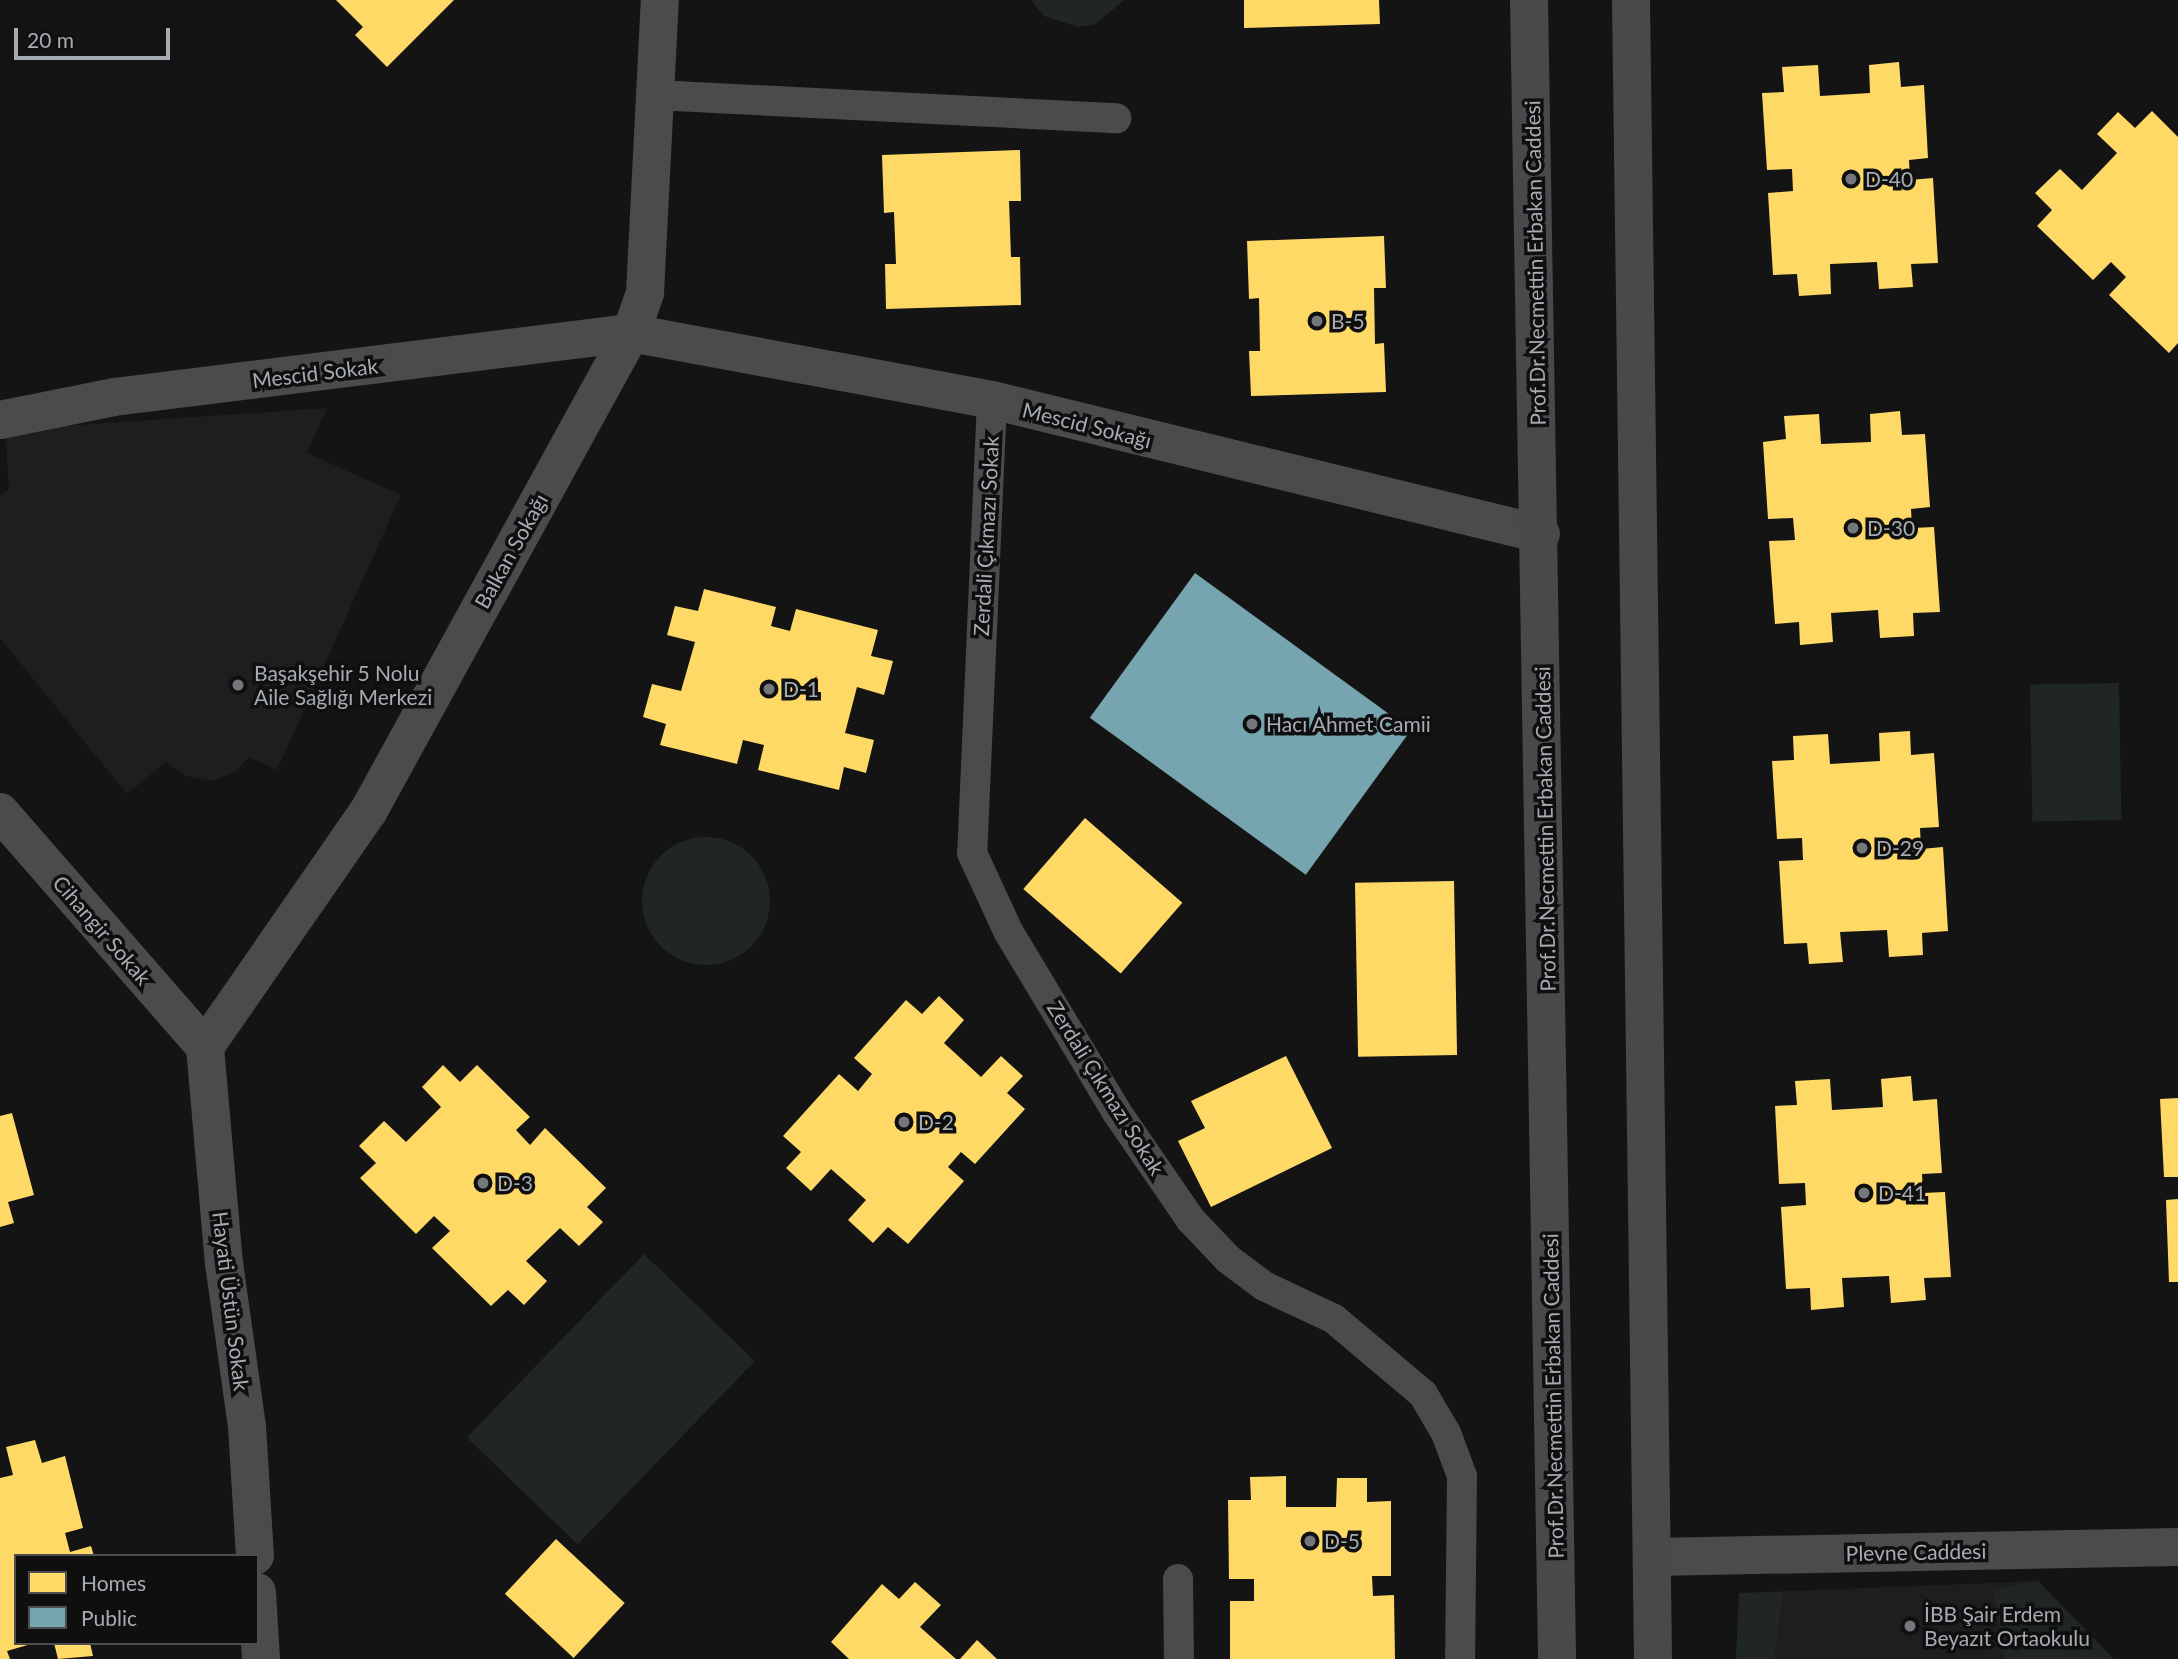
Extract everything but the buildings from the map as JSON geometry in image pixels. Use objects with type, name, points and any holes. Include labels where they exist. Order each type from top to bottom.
[{"type":"main road","name":"Prof.Dr.Necmettin Erbakan Caddesi","points":[[1529,0],[1541,534],[1557,1659]]},
{"type":"main road","points":[[1631,0],[1654,1557],[1653,1659]]},
{"type":"street","name":"Balkan Sokağı","points":[[205,1047],[368,812],[631,333],[645,293],[660,0]]},
{"type":"street","name":"Mescid Sokağı","points":[[631,333],[992,400],[1541,534]]},
{"type":"street","name":"Mescid Sokak","points":[[0,420],[114,397],[631,333]]},
{"type":"street","name":"Cihangir Sokak","points":[[0,812],[205,1047]]},
{"type":"street","name":"Hayati Üstün Sokak","points":[[205,1047],[225,1263],[247,1426],[255,1554]]},
{"type":"street","name":"Plevne Caddesi","points":[[1654,1557],[2178,1547]]},
{"type":"street","points":[[259,1625],[261,1659]]},
{"type":"lane","points":[[656,95],[1116,118]]},
{"type":"lane","name":"Zerdali Çıkmazı Sokak","points":[[992,400],[972,853],[1008,932],[1116,1111],[1191,1220],[1228,1259],[1265,1286],[1334,1319],[1387,1360],[1429,1404],[1447,1433],[1462,1476],[1461,1659]]},
{"type":"lane","points":[[1178,1579],[1179,1659]]},
{"type":"shaded area","points":[[1031,0],[1124,0],[1096,24],[1078,27],[1044,16]]},
{"type":"shaded area","points":[[327,408],[307,453],[401,495],[277,770],[249,757],[235,772],[212,781],[186,776],[166,762],[127,794],[0,638],[0,496],[9,489],[5,430]]},
{"type":"shaded area","points":[[2119,683],[2121,820],[2032,822],[2030,685]]},
{"type":"shaded area","points":[[706,837],[731,842],[751,856],[765,876],[770,901],[765,926],[751,946],[731,960],[706,965],[681,960],[661,946],[647,926],[642,901],[647,876],[661,856],[681,842]]},
{"type":"shaded area","points":[[644,1254],[755,1361],[578,1544],[467,1437]]},
{"type":"shaded area","name":"İBB Şair Erdem Beyazıt Ortaokulu","points":[[2038,1581],[2114,1659],[1736,1659],[1739,1593]]},
{"type":"shaded area","points":[[2038,1581],[2114,1659],[2005,1659],[1993,1590]]},
{"type":"shaded area","points":[[1783,1592],[1774,1659],[1736,1659],[1739,1593]]},
{"type":"place","name":"D-40","points":[[1851,179]]},
{"type":"place","name":"B-5","points":[[1317,321]]},
{"type":"place","name":"D-30","points":[[1853,528]]},
{"type":"place","name":"Başakşehir 5 Nolu Aile Sağlığı Merkezi","points":[[238,685]]},
{"type":"place","name":"D-1","points":[[769,689]]},
{"type":"place","name":"Hacı Ahmet Camii","points":[[1252,724]]},
{"type":"place","name":"D-29","points":[[1862,848]]},
{"type":"place","name":"D-2","points":[[904,1122]]},
{"type":"place","name":"D-3","points":[[483,1183]]},
{"type":"place","name":"D-41","points":[[1864,1193]]},
{"type":"place","name":"D-5","points":[[1310,1541]]},
{"type":"place","name":"İBB Şair Erdem Beyazıt Ortaokulu","points":[[1910,1626]]}]
